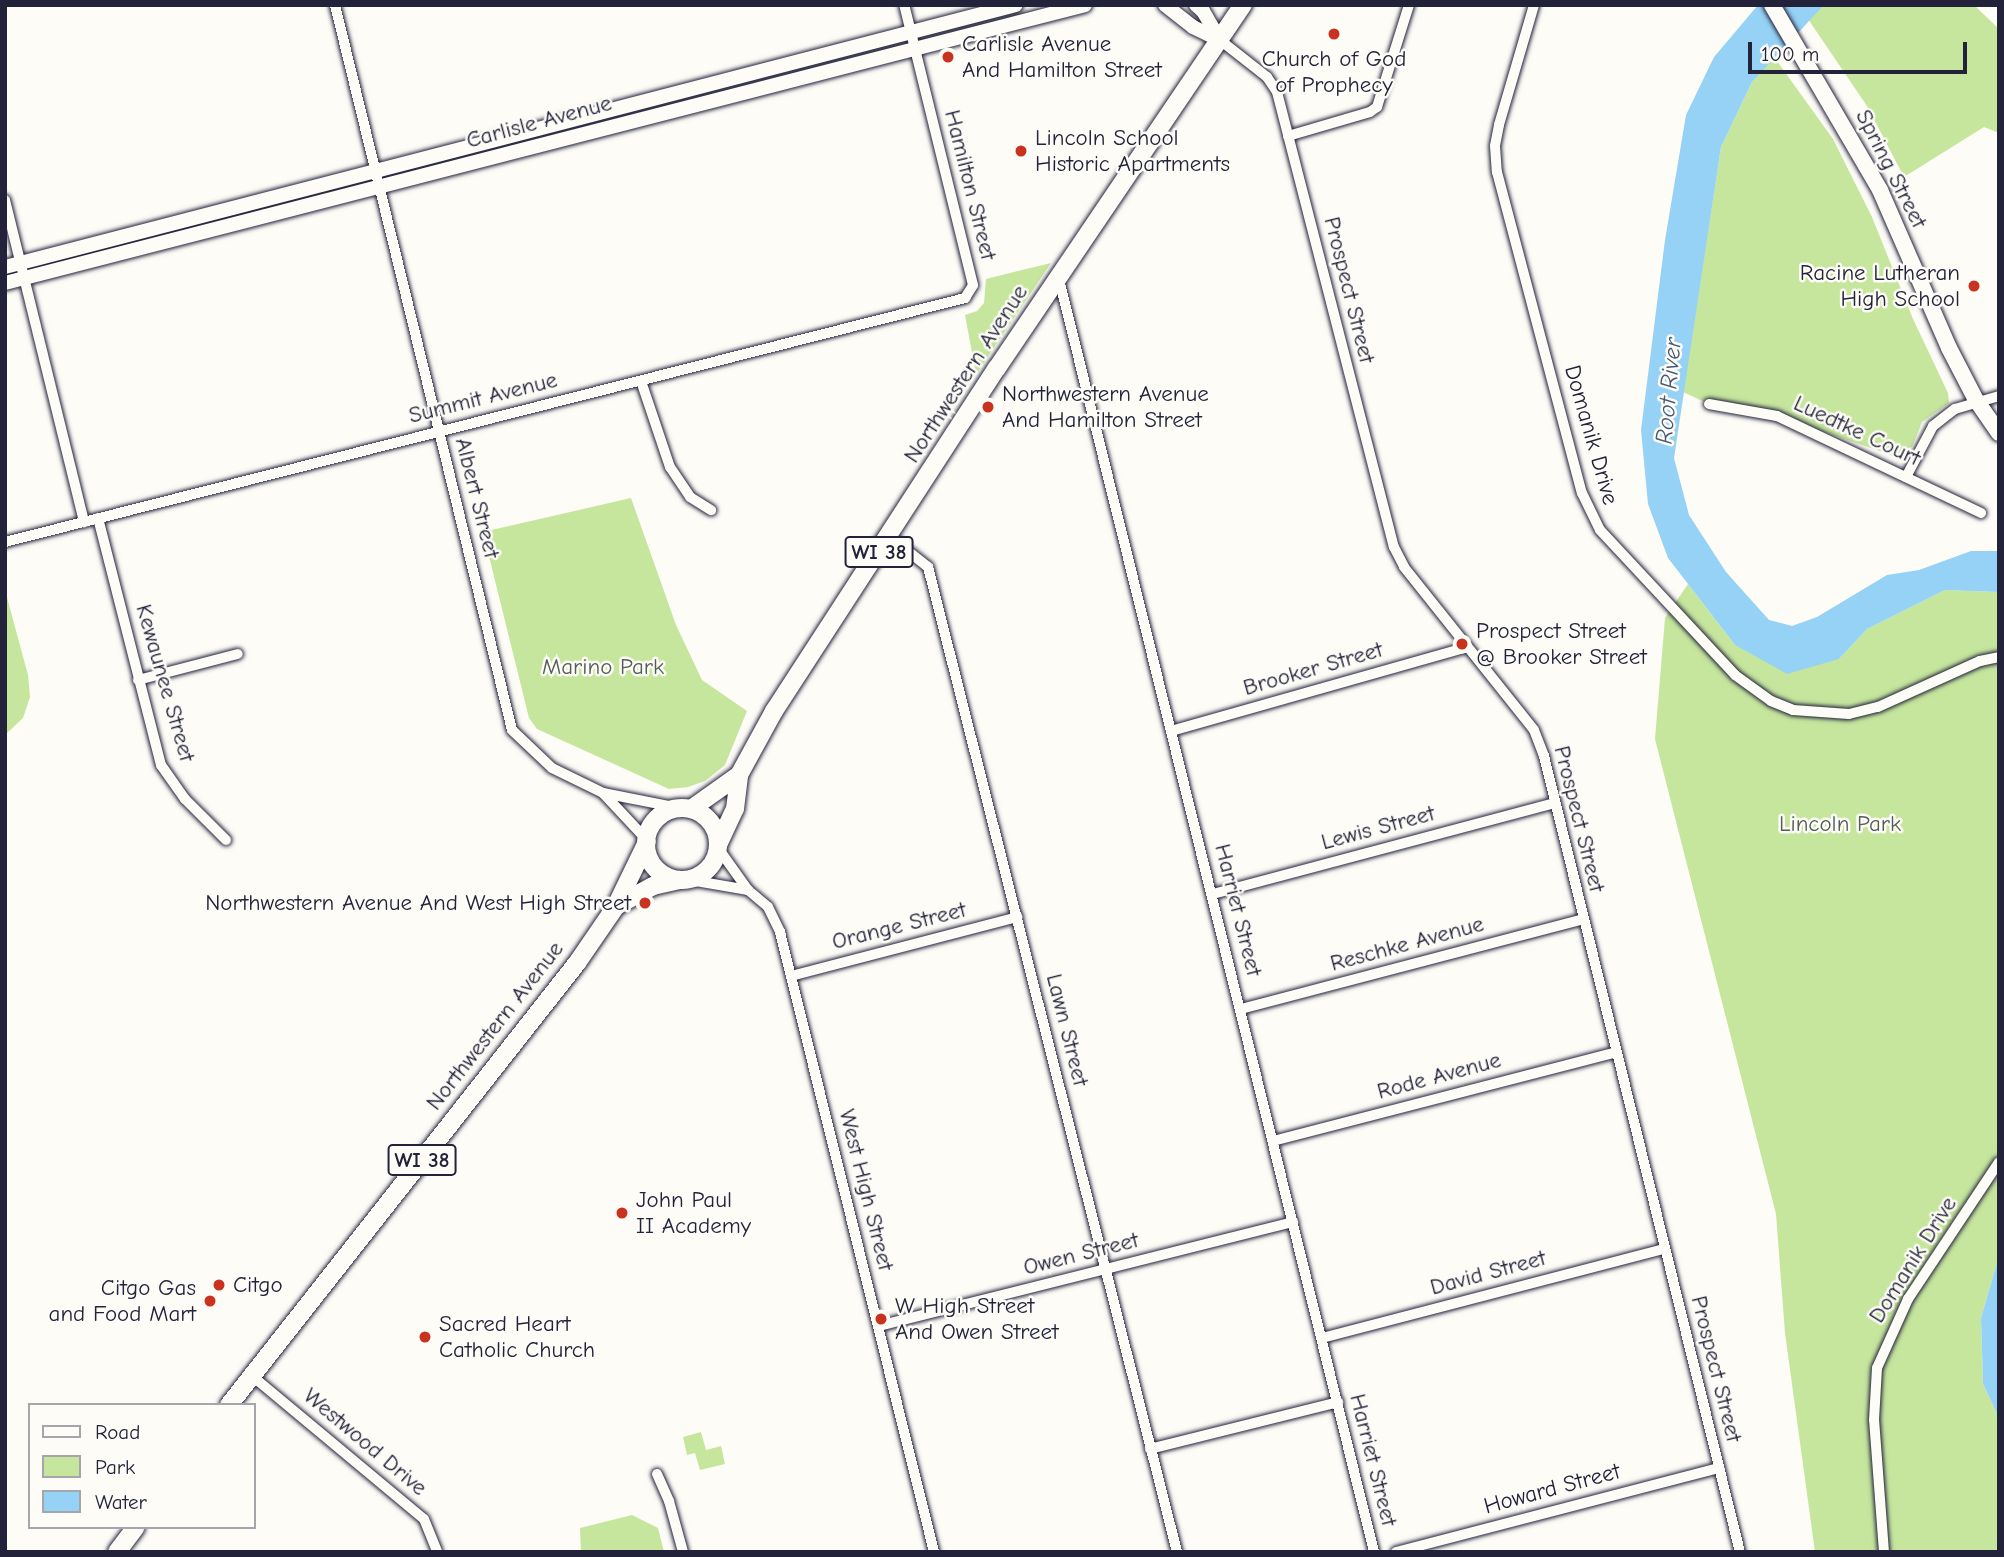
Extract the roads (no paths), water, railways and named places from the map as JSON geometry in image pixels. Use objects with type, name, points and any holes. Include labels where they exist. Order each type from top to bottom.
[{"type":"main road","name":"Northwestern Avenue","points":[[718,846],[736,808],[739,775],[774,711],[1059,278],[1243,5]]},
{"type":"main road","name":"Spring Street","points":[[1772,5],[1880,190],[1934,317],[1976,400],[1999,433]]},
{"type":"main road","name":"Northwestern Avenue","points":[[685,809],[739,775]]},
{"type":"main road","name":"WI 38","points":[[647,841],[651,826],[658,817],[685,809]]},
{"type":"main road","points":[[685,809],[710,822],[718,846]]},
{"type":"main road","name":"Northwestern Avenue","points":[[230,1403],[577,963],[616,906],[647,841]]},
{"type":"main road","points":[[647,841],[650,860],[656,869],[684,880]]},
{"type":"main road","name":"WI 38","points":[[684,880],[710,867],[718,846]]},
{"type":"main road","name":"Northwestern Avenue","points":[[616,906],[653,886],[684,880]]},
{"type":"main road","points":[[117,1552],[134,1529]]},
{"type":"street","name":"Albert Street","points":[[335,5],[377,189],[512,730],[552,768],[603,793],[685,809]]},
{"type":"street","name":"Hamilton Street","points":[[904,5],[971,276],[973,285],[970,293]]},
{"type":"street","name":"Carlisle Avenue","points":[[5,267],[1016,5]]},
{"type":"street","name":"Carlisle Avenue","points":[[5,283],[1085,5]]},
{"type":"street","points":[[1165,5],[1193,27],[1220,40]]},
{"type":"street","points":[[1196,5],[1203,11],[1220,40]]},
{"type":"street","points":[[1288,136],[1370,113],[1377,107],[1409,5]]},
{"type":"street","name":"Domanik Drive","points":[[1534,5],[1499,125],[1495,146],[1497,172],[1582,493],[1600,530],[1735,675],[1771,701],[1793,710],[1849,714],[1878,707],[1980,661],[1999,657]]},
{"type":"street","name":"Prospect Street","points":[[1220,40],[1273,84],[1394,547],[1404,567],[1534,730],[1544,756],[1740,1552]]},
{"type":"street","points":[[610,110],[614,126]]},
{"type":"street","points":[[5,200],[84,522]]},
{"type":"street","name":"Harriet Street","points":[[1059,278],[1374,1552]]},
{"type":"street","name":"Summit Avenue","points":[[5,542],[439,430],[957,302],[970,293]]},
{"type":"street","points":[[641,381],[670,467],[690,497],[711,510]]},
{"type":"street","points":[[1906,477],[1933,426],[1955,409],[1976,400],[1999,396]]},
{"type":"street","name":"Luedtke Court","points":[[1709,404],[1777,416],[1981,513]]},
{"type":"street","name":"Kewaunee Street","points":[[98,519],[161,765],[185,799],[226,840]]},
{"type":"street","name":"Lawn Street","points":[[889,536],[928,566],[1177,1552]]},
{"type":"street","name":"Brooker Street","points":[[1171,731],[1467,647]]},
{"type":"street","points":[[138,680],[238,654]]},
{"type":"street","name":"Albert Street","points":[[603,793],[647,841]]},
{"type":"street","name":"Lewis Street","points":[[1213,894],[1555,803]]},
{"type":"street","name":"West High Street","points":[[718,846],[748,890],[768,907],[780,932],[934,1552]]},
{"type":"street","points":[[684,880],[748,890]]},
{"type":"street","name":"Orange Street","points":[[791,976],[1017,918]]},
{"type":"street","name":"Reschke Avenue","points":[[1241,1009],[1583,919]]},
{"type":"street","name":"Rode Avenue","points":[[1273,1141],[1616,1052]]},
{"type":"street","name":"Domanik Drive","points":[[1884,1552],[1873,1411],[1877,1368],[1908,1299],[1999,1162]]},
{"type":"street","name":"Owen Street","points":[[879,1326],[1293,1222]]},
{"type":"street","name":"David Street","points":[[1322,1338],[1664,1249]]},
{"type":"street","name":"Westwood Drive","points":[[251,1375],[424,1519],[437,1552]]},
{"type":"street","points":[[1150,1449],[1338,1402]]},
{"type":"street","name":"Howard Street","points":[[1396,1552],[1719,1468]]},
{"type":"street","points":[[657,1474],[669,1501],[682,1552]]},
{"type":"water","name":"Root River","points":[[1758,5],[1824,5],[1752,82],[1721,147],[1674,458],[1689,515],[1726,572],[1769,620],[1792,626],[1817,617],[1887,575],[1919,570],[1971,551],[1999,551],[1999,592],[1945,590],[1867,629],[1839,659],[1787,674],[1735,645],[1668,558],[1648,504],[1641,430],[1665,240],[1686,115],[1714,57]]},
{"type":"water","points":[[1999,1256],[1999,1418],[1983,1384],[1981,1318]]},
{"type":"place","name":"Church of God of Prophecy","points":[[1334,34]]},
{"type":"place","name":"Carlisle Avenue And Hamilton Street","points":[[948,57]]},
{"type":"place","name":"Lincoln School Historic Apartments","points":[[1021,151]]},
{"type":"place","name":"Racine Lutheran High School","points":[[1974,286]]},
{"type":"place","name":"Northwestern Avenue And Hamilton Street","points":[[988,407]]},
{"type":"place","name":"Prospect Street @ Brooker Street","points":[[1462,644]]},
{"type":"place","name":"Northwestern Avenue And West High Street","points":[[645,903]]},
{"type":"place","name":"John Paul II Academy","points":[[622,1213]]},
{"type":"place","name":"Citgo","points":[[219,1285]]},
{"type":"place","name":"Citgo Gas and Food Mart","points":[[210,1301]]},
{"type":"place","name":"W High Street And Owen Street","points":[[881,1319]]},
{"type":"place","name":"Sacred Heart Catholic Church","points":[[425,1337]]},
{"type":"park label","name":"Marino Park","points":[[603,667]]},
{"type":"park label","name":"Lincoln Park","points":[[1840,824]]}]
